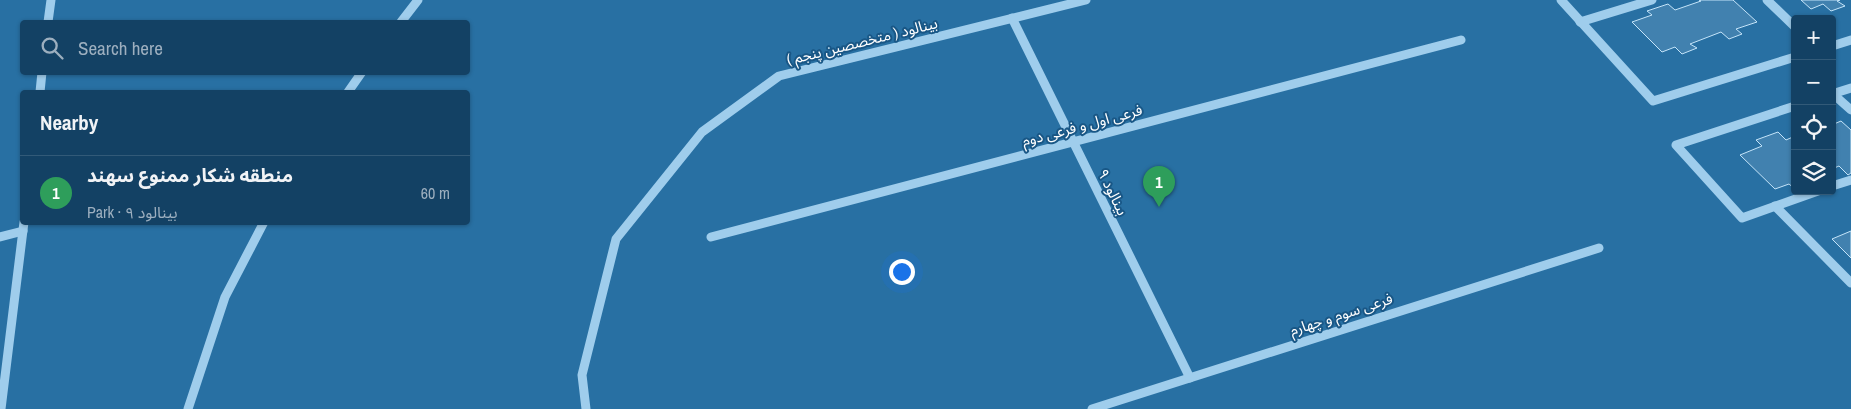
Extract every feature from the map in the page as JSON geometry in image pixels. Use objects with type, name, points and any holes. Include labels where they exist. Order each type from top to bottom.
[{"type":"street","points":[[48,20],[51,0]]},
{"type":"street","points":[[403,20],[418,0]]},
{"type":"street","name":"بینالود ( متخصصین پنجم )","points":[[586,409],[582,375],[616,239],[702,132],[779,76],[1086,0]]},
{"type":"street","points":[[1561,0],[1653,101],[1791,58]]},
{"type":"street","points":[[1580,22],[1652,0]]},
{"type":"street","points":[[1767,0],[1791,23]]},
{"type":"street","name":"بینالود ۹","points":[[1012,18],[1190,378]]},
{"type":"street","name":"فرعی اول و فرعی دوم","points":[[711,237],[1461,40]]},
{"type":"street","points":[[1836,45],[1851,40]]},
{"type":"street","points":[[40,90],[42,75]]},
{"type":"street","points":[[349,90],[360,75]]},
{"type":"street","points":[[1836,93],[1851,88]]},
{"type":"street","points":[[1836,97],[1851,110]]},
{"type":"street","points":[[1791,107],[1676,145],[1742,218],[1807,195]]},
{"type":"street","points":[[1836,185],[1851,180]]},
{"type":"street","points":[[1775,206],[1851,283]]},
{"type":"street","points":[[188,409],[225,297],[262,225]]},
{"type":"street","points":[[0,237],[23,227]]},
{"type":"street","points":[[1,409],[23,227]]},
{"type":"street","name":"فرعی سوم و چهارم","points":[[1092,409],[1599,248]]},
{"type":"shaded area","points":[[0,0],[1851,0],[1851,409],[0,409]]},
{"type":"building","points":[[1699,0],[1733,0],[1757,22],[1736,29],[1742,34],[1729,39],[1721,32],[1690,44],[1697,48],[1682,54],[1675,47],[1662,52],[1632,22],[1652,15],[1647,11],[1668,4],[1675,10],[1701,1]]},
{"type":"building","points":[[1801,0],[1840,0],[1837,1],[1845,6],[1831,11],[1823,4],[1811,9]]},
{"type":"building","points":[[1841,121],[1851,130],[1851,173],[1848,175],[1839,166],[1836,167],[1836,123]]},
{"type":"building","points":[[1778,132],[1786,140],[1791,138],[1791,186],[1789,184],[1775,189],[1740,155],[1762,146],[1756,140]]},
{"type":"building","points":[[1851,231],[1851,258],[1832,239]]},
{"type":"place","name":"منطقه شکار ممنوع سهند","points":[[1159,207]]}]
